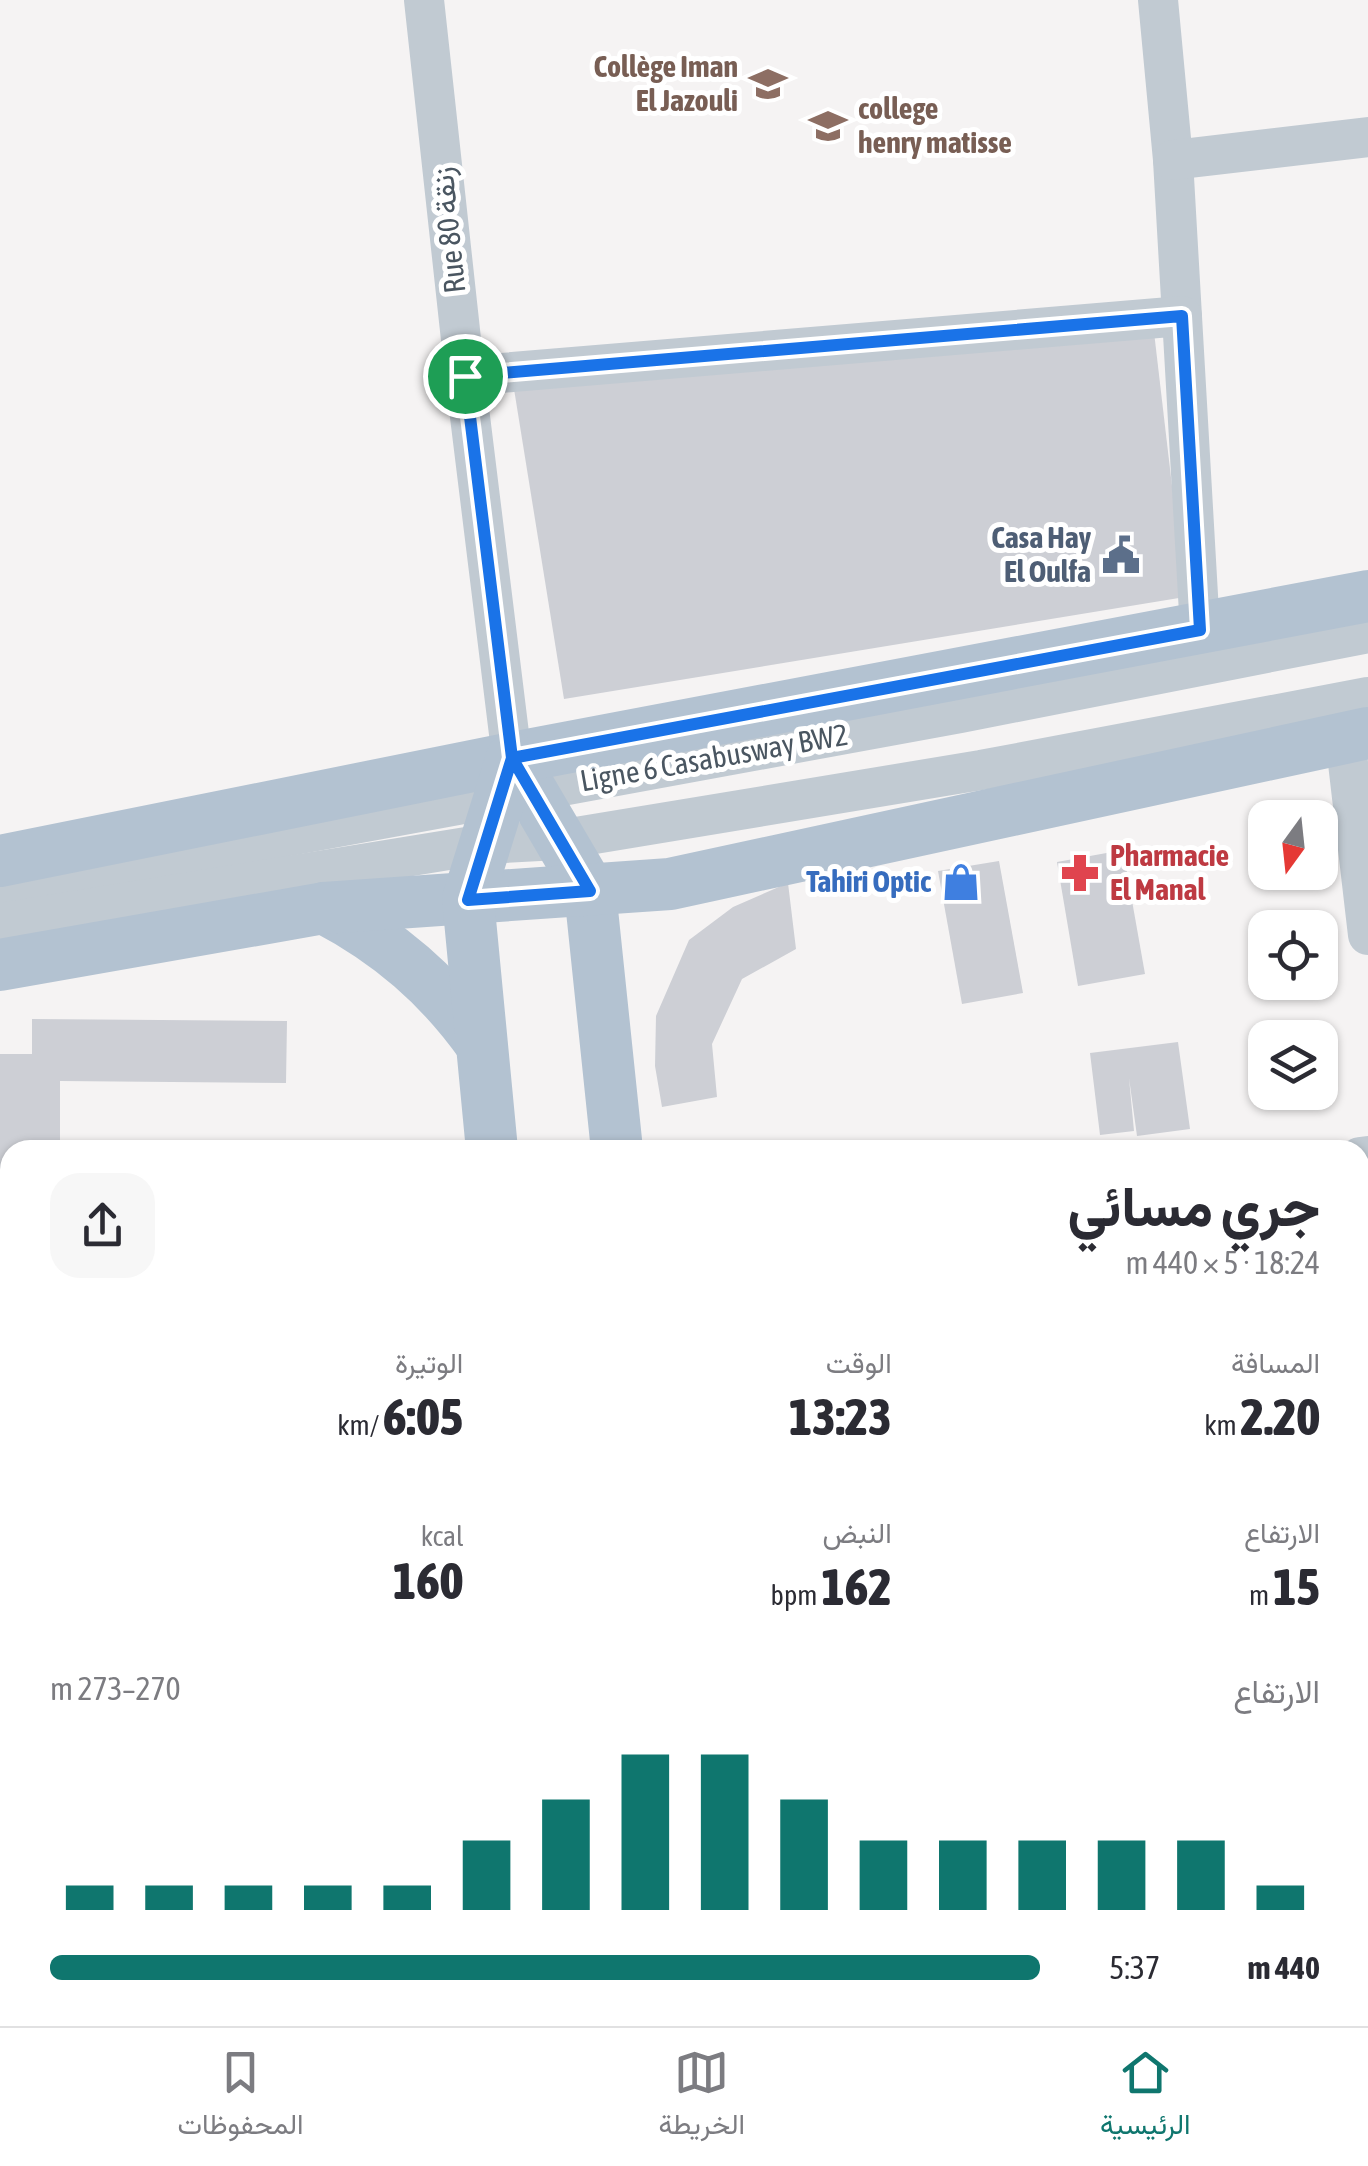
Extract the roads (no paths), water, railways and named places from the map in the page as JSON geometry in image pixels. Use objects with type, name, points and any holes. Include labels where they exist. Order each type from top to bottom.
[{"type":"main road","points":[[0,861],[507,798],[1200,630],[1368,596]]},
{"type":"main road","points":[[0,965],[324,908],[670,884],[1360,722]]},
{"type":"main road","points":[[507,798],[558,840],[590,891],[616,1140]]},
{"type":"main road","points":[[491,1140],[468,900],[507,798]]},
{"type":"main road","points":[[324,908],[407,960],[459,1014],[481,1044]]},
{"type":"street","name":"Rue 80 زنقة","points":[[424,0],[507,798]]},
{"type":"street","points":[[1158,0],[1173,160],[1200,630]]},
{"type":"street","points":[[1173,160],[1368,137]]},
{"type":"street","points":[[465,376],[1182,316]]},
{"type":"street","name":"Ligne 6 Casabusway BW2","points":[[0,890],[507,798],[1368,633]]},
{"type":"street","points":[[1360,722],[1368,935]]},
{"type":"street","name":"Ligne 6 Casabusway BW2","points":[[558,840],[981,770],[1360,722]]},
{"type":"street","name":"Ligne 6 Casabusway BW2","points":[[0,923],[507,798]]},
{"type":"place","name":"Collège Iman El Jazouli","points":[[768,84]]},
{"type":"place","name":"college henry matisse","points":[[828,126]]},
{"type":"place","name":"Casa Hay El Oulfa","points":[[1121,555]]},
{"type":"place","name":"Pharmacie El Manal","points":[[1080,873]]},
{"type":"place","name":"Tahiri Optic","points":[[961,882]]}]
